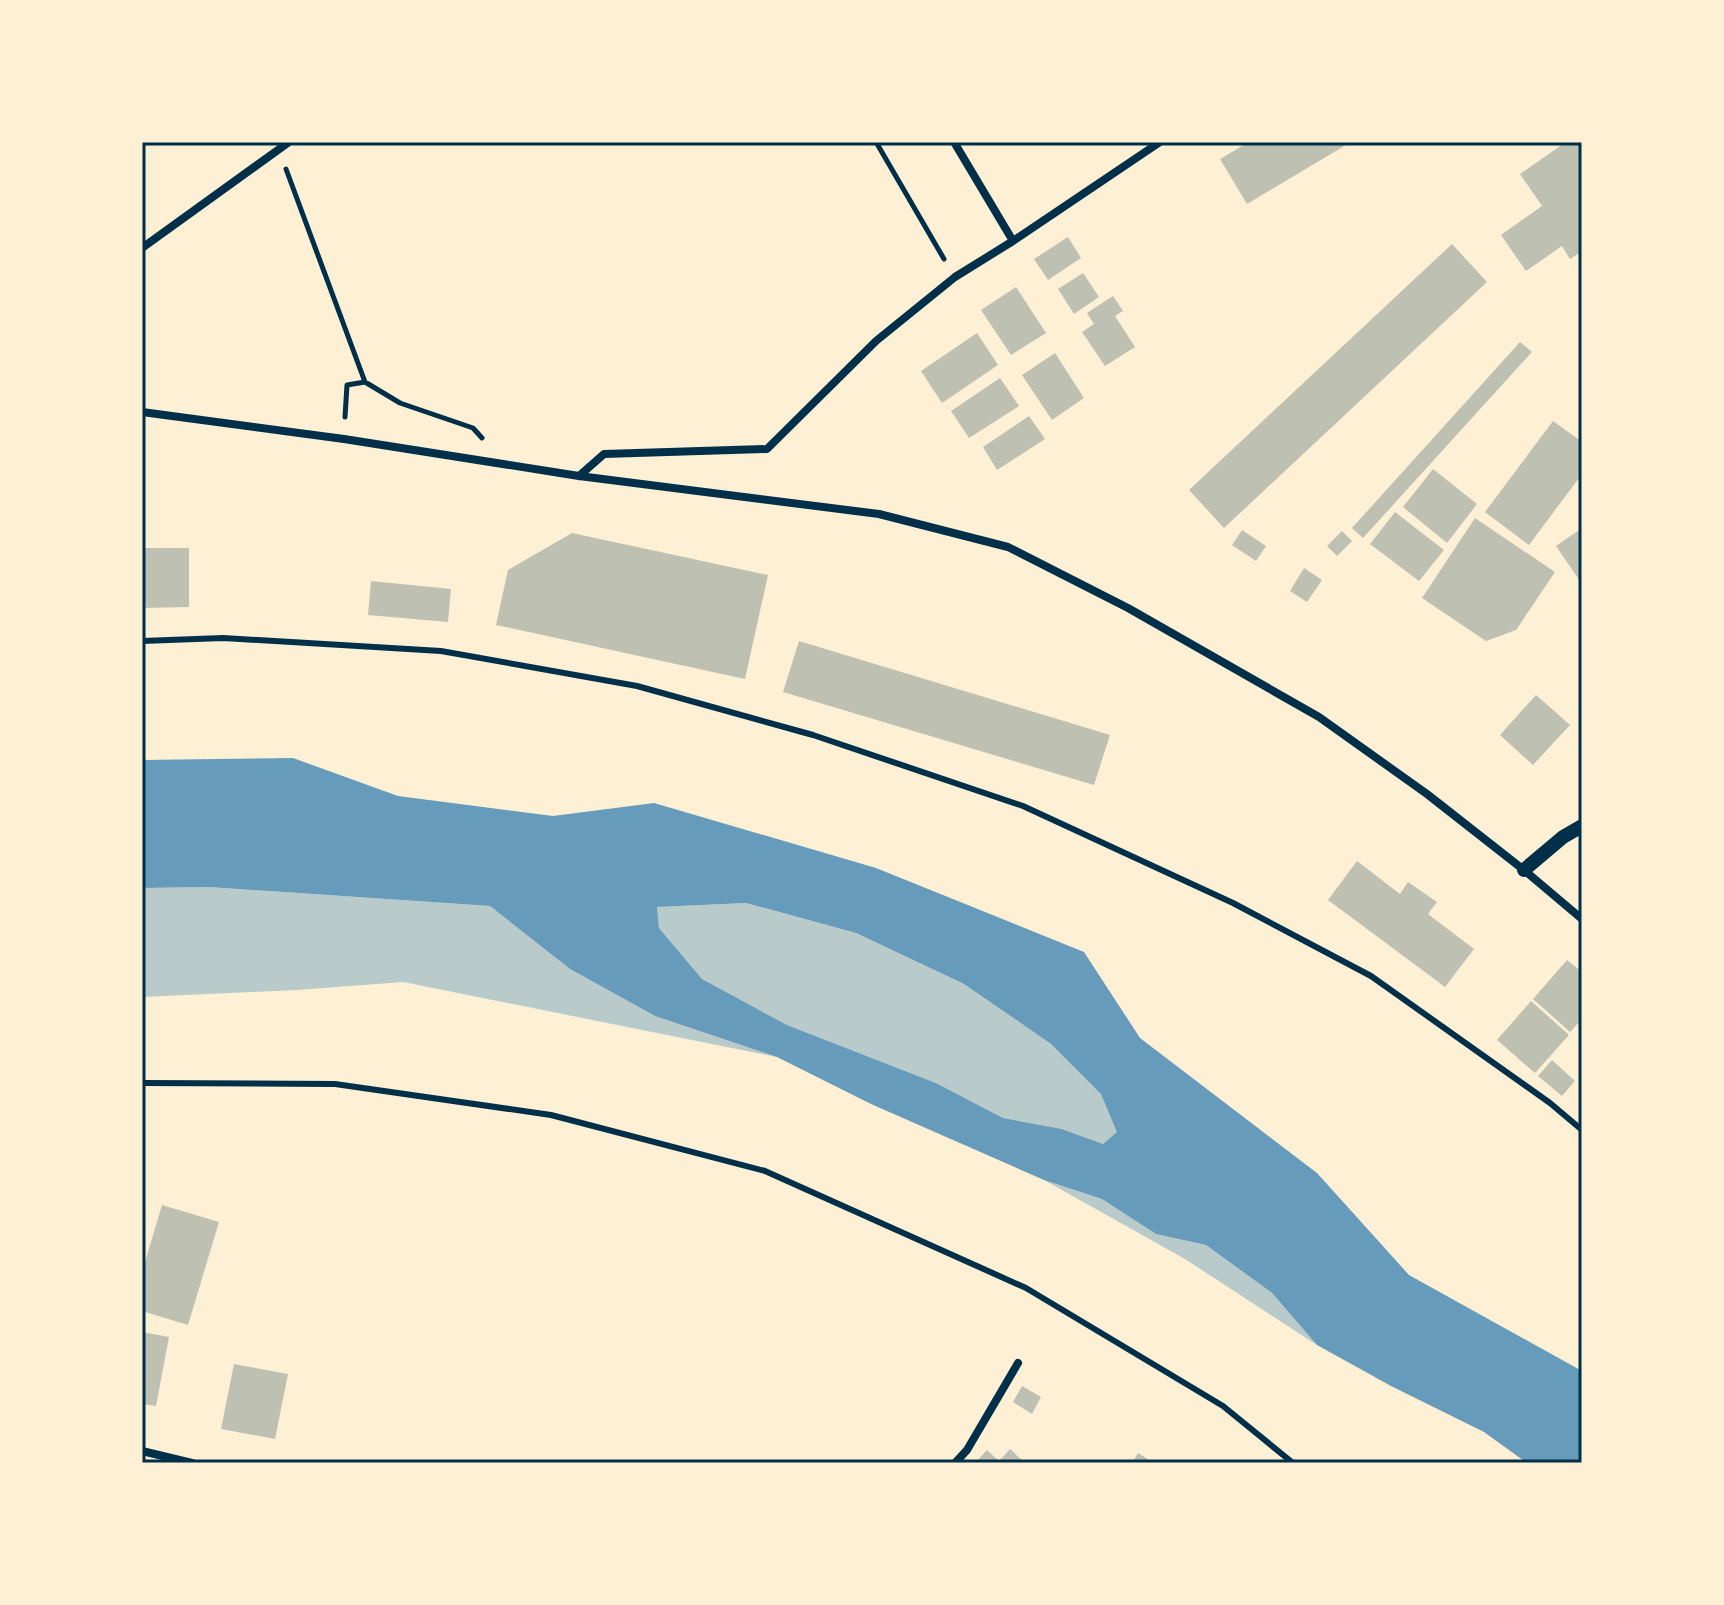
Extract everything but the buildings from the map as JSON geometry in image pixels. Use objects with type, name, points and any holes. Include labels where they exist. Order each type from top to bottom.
[{"type":"street","points":[[142,248],[277,146],[289,142]]},
{"type":"street","points":[[954,142],[1013,241]]},
{"type":"street","points":[[579,476],[604,454],[767,449],[876,341],[955,277],[1160,142]]},
{"type":"street","points":[[142,412],[344,439],[579,476],[879,514],[1008,547],[1128,608],[1319,717],[1427,794],[1582,919]]},
{"type":"street","points":[[1524,870],[1563,837],[1582,826]]},
{"type":"street","points":[[955,1463],[967,1450],[1018,1363]]},
{"type":"street","points":[[142,1451],[192,1463]]},
{"type":"lane","points":[[142,641],[223,638],[441,651],[622,683],[813,735],[1023,806],[1233,903],[1371,976],[1550,1103],[1582,1130]]},
{"type":"lane","points":[[142,1083],[335,1084],[551,1115],[765,1171],[1026,1288],[1223,1406],[1293,1463]]},
{"type":"path","points":[[876,142],[955,277]]},
{"type":"path","points":[[277,146],[365,382],[400,403],[473,428],[505,464]]},
{"type":"path","points":[[345,422],[347,385],[365,382]]},
{"type":"shaded area","points":[[209,887],[490,906],[570,969],[655,1016],[777,1057],[403,982],[142,997],[142,888]]},
{"type":"shaded area","points":[[746,903],[856,933],[964,984],[1051,1044],[1102,1094],[1118,1132],[1103,1144],[1062,1129],[1003,1118],[936,1083],[787,1025],[702,979],[659,928],[657,907]]},
{"type":"shaded area","points":[[1044,1180],[1102,1199],[1156,1234],[1206,1245],[1272,1293],[1317,1345],[1185,1259]]},
{"type":"water","points":[[293,758],[398,796],[553,816],[654,803],[876,868],[1084,952],[1140,1038],[1317,1173],[1409,1275],[1582,1371],[1582,1463],[1527,1463],[1484,1432],[1317,1345],[1272,1293],[1206,1245],[1156,1234],[1102,1199],[1044,1180],[871,1104],[777,1057],[655,1016],[570,969],[490,906],[209,887],[142,888],[142,760]],"holes":[[[746,903],[856,933],[964,984],[1051,1044],[1101,1094],[1117,1132],[1103,1144],[1062,1129],[1003,1118],[936,1083],[787,1025],[702,979],[659,928],[657,907]]]}]
